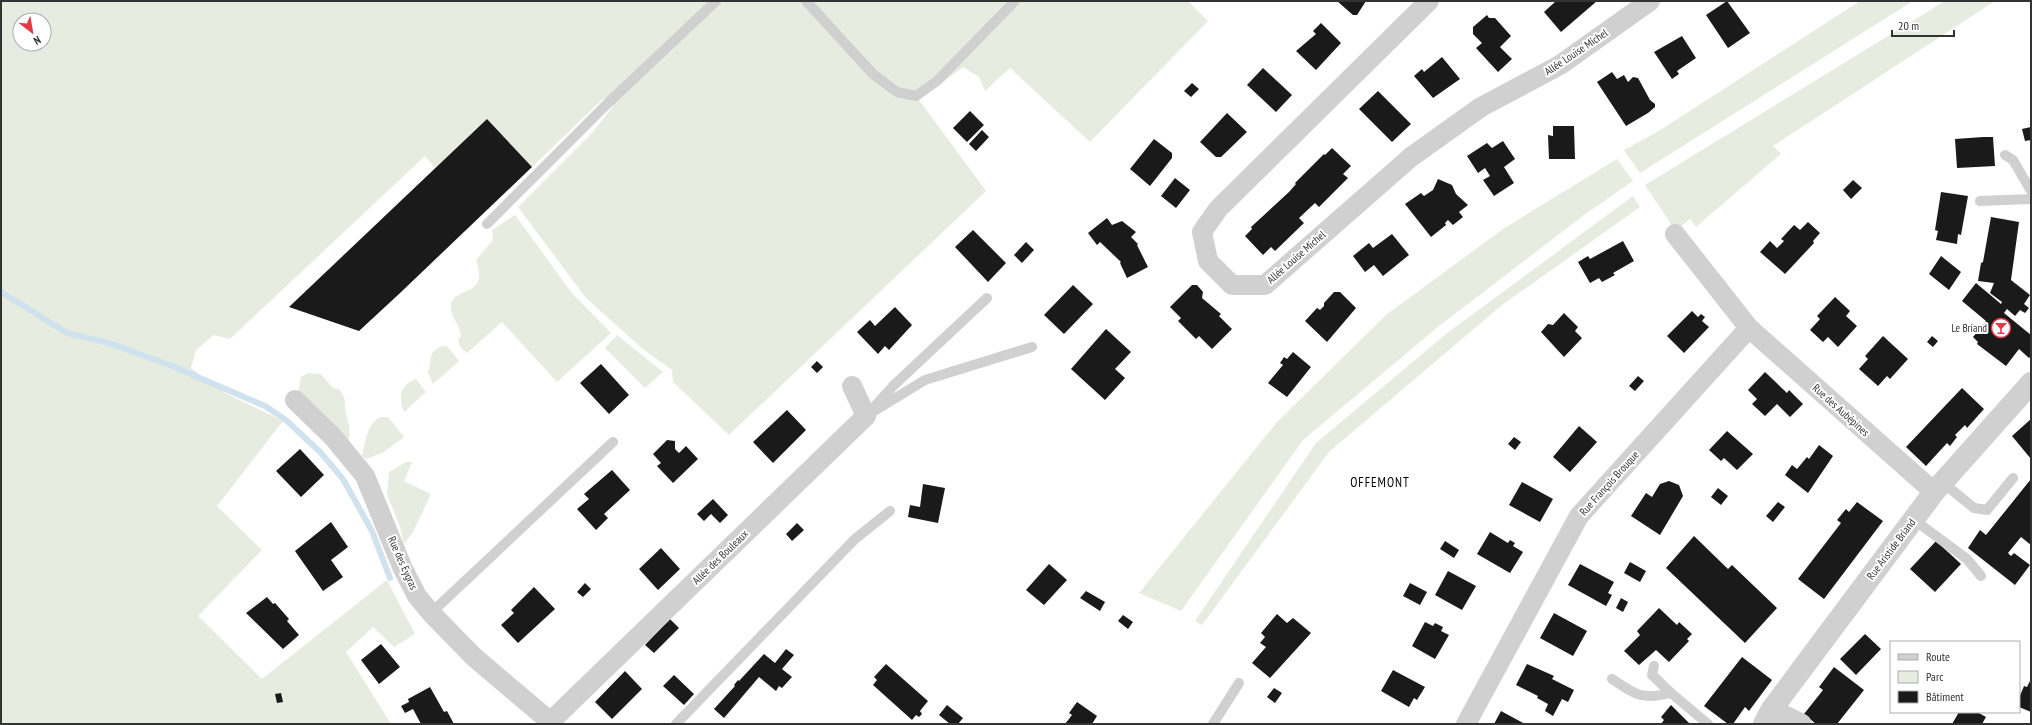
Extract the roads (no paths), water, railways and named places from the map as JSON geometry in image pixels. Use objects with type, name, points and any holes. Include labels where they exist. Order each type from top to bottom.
[{"type":"street","name":"Allée Louise Michel","points":[[1429,1],[1218,209],[1202,232],[1208,261],[1232,285],[1265,284],[1411,157],[1481,107],[1560,65],[1650,1]]},
{"type":"street","name":"Rue des Aubépines","points":[[1675,234],[1749,328],[1938,487]]},
{"type":"street","name":"Rue François Brouque","points":[[1466,724],[1579,516],[1749,328]]},
{"type":"street","name":"Rue Aristide Briand","points":[[1768,717],[1938,487],[2031,383]]},
{"type":"street","points":[[852,386],[866,416]]},
{"type":"street","name":"Rue des Eygras","points":[[295,400],[333,437],[365,476],[403,569],[417,596],[430,613],[474,657],[552,723]]},
{"type":"street","name":"Allée des Bouleaux","points":[[552,723],[866,416]]},
{"type":"street","points":[[1768,717],[1802,724]]},
{"type":"lane","points":[[487,224],[609,102],[716,1]]},
{"type":"lane","points":[[806,1],[872,74],[897,92],[916,96],[937,81],[1015,1]]},
{"type":"lane","points":[[2005,155],[2013,160],[2031,191]]},
{"type":"lane","points":[[1980,201],[2031,199]]},
{"type":"lane","points":[[866,416],[893,386],[987,298]]},
{"type":"lane","points":[[866,416],[925,380],[1032,347]]},
{"type":"lane","points":[[430,613],[613,442]]},
{"type":"lane","points":[[1938,487],[1974,508],[1987,510],[2013,478]]},
{"type":"lane","points":[[676,724],[855,539],[890,511]]},
{"type":"lane","points":[[1913,519],[1967,558],[1981,576]]},
{"type":"lane","points":[[1654,666],[1652,675],[1708,724]]},
{"type":"lane","points":[[1612,679],[1637,696],[1655,697],[1671,693]]},
{"type":"lane","points":[[1213,724],[1240,683]]},
{"type":"waterway","points":[[1,292],[67,333],[109,343],[172,366],[265,406],[286,420],[321,453],[343,479],[372,531],[390,578]]},
{"type":"place","name":"Le Briand","points":[[2001,328]]},
{"type":"district","name":"OFFEMONT","points":[[1380,482]]}]
